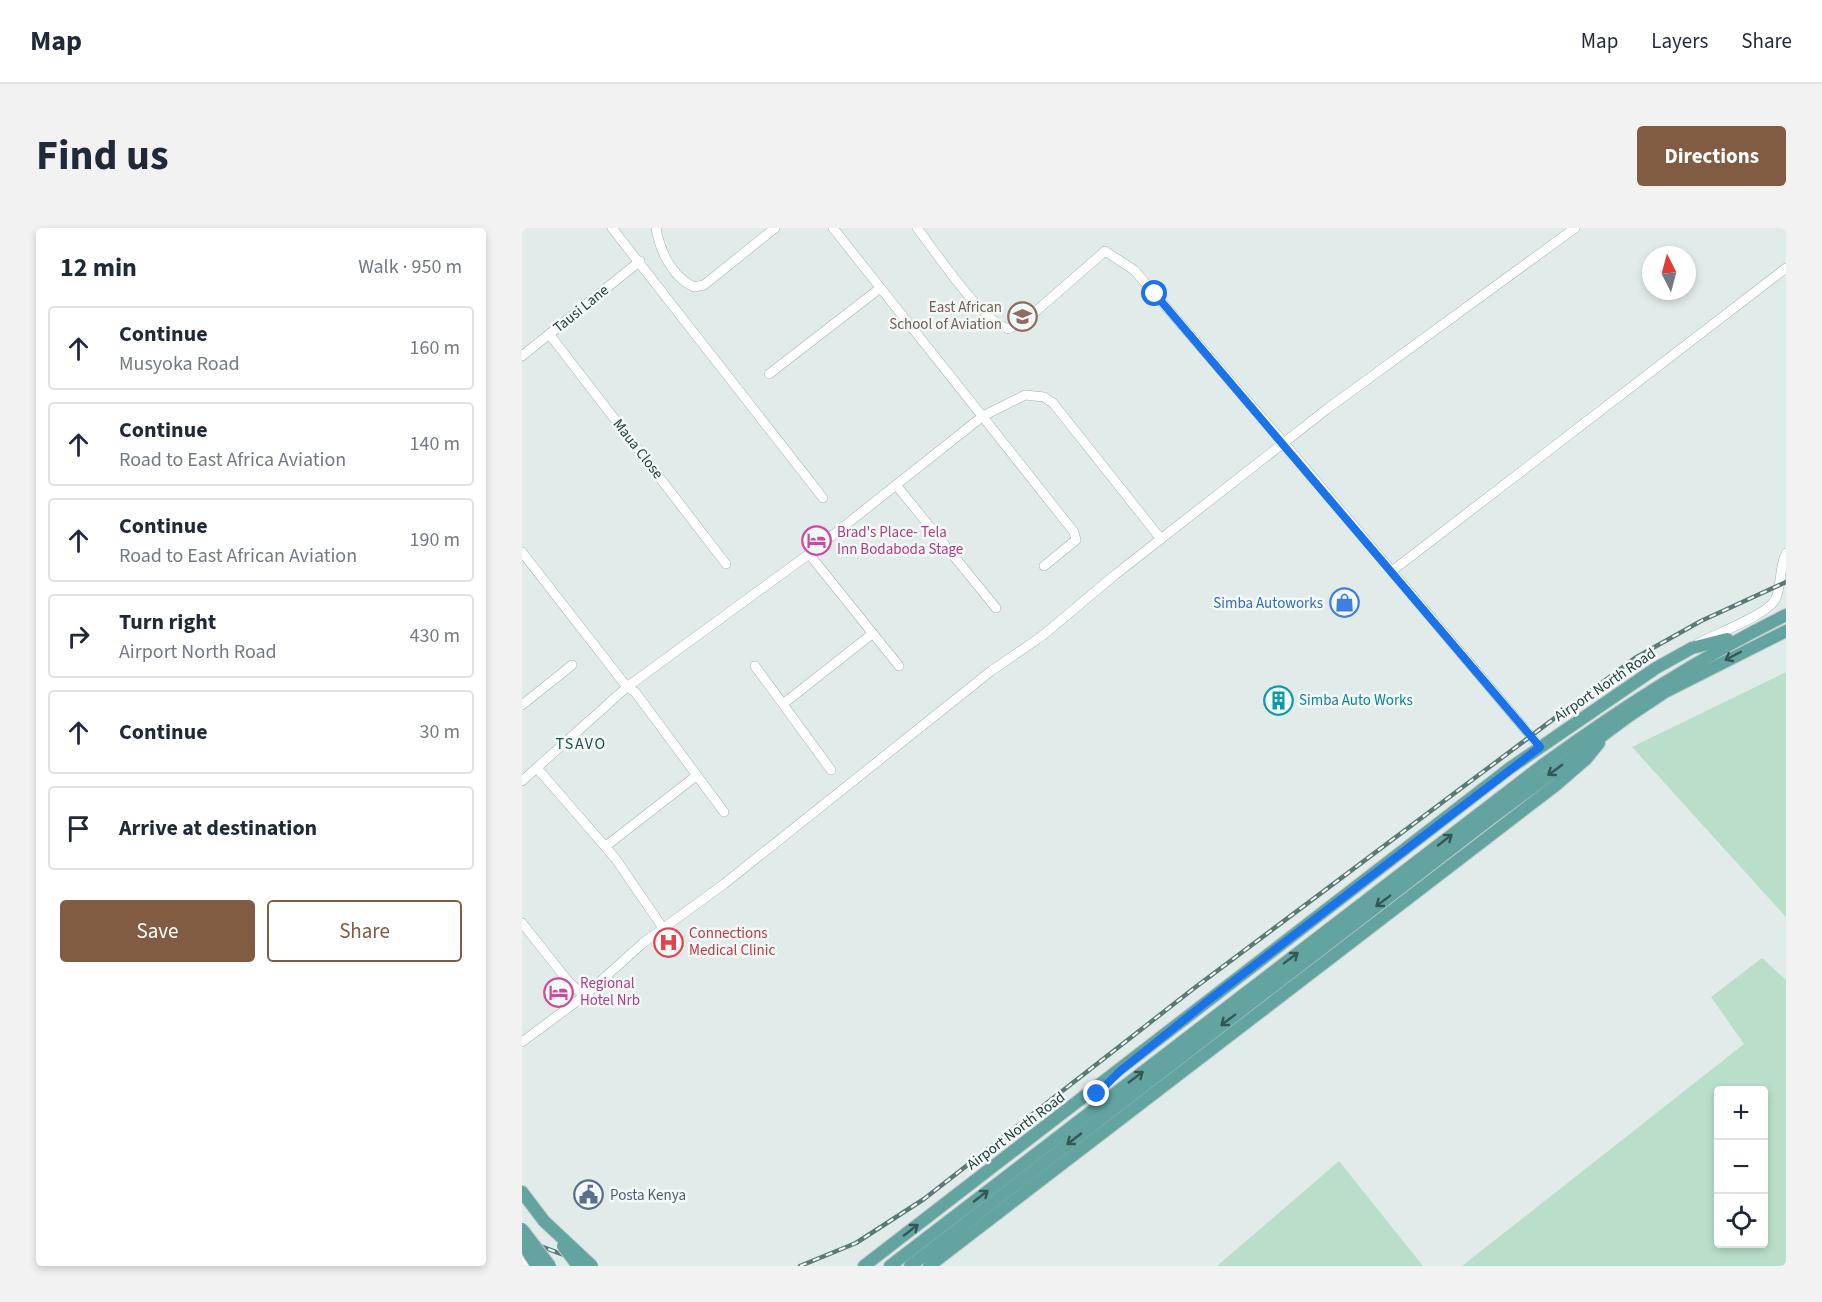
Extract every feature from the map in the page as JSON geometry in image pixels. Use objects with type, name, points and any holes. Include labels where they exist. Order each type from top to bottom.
[{"type":"main road","name":"Airport North Road","points":[[906,1262],[1034,1155],[1624,705],[1745,635],[1786,615]]},
{"type":"main road","name":"Airport North Road","points":[[890,1266],[906,1262],[1481,826],[1665,692],[1786,631]]},
{"type":"main road","name":"Airport North Road","points":[[864,1266],[1540,747],[1656,668],[1692,648],[1745,635]]},
{"type":"main road","name":"Airport North Road","points":[[929,1266],[1568,775],[1592,753],[1604,736]]},
{"type":"main road","points":[[1034,1155],[1062,1124],[1120,1071]]},
{"type":"main road","points":[[522,1192],[578,1266]]},
{"type":"main road","points":[[544,1221],[592,1266]]},
{"type":"main road","points":[[522,1231],[528,1252],[537,1266]]},
{"type":"main road","points":[[522,1231],[550,1266]]},
{"type":"street","points":[[612,228],[823,498]]},
{"type":"street","points":[[656,228],[663,254],[683,282],[694,287],[704,285],[775,228]]},
{"type":"street","points":[[833,228],[1076,537],[1074,543],[1044,566]]},
{"type":"street","points":[[917,228],[985,315],[998,327],[1009,329],[1027,319],[1105,251],[1134,270],[1284,443],[1540,747]]},
{"type":"street","points":[[522,1042],[584,996],[615,966],[734,876],[991,671],[1042,636],[1161,538],[1284,443],[1575,228]]},
{"type":"street","name":"Tausi Lane","points":[[522,356],[640,261]]},
{"type":"street","points":[[1392,571],[1786,268]]},
{"type":"street","points":[[768,374],[879,289]]},
{"type":"street","name":"Maua Close","points":[[550,335],[726,564]]},
{"type":"street","points":[[522,781],[627,687],[809,554],[983,416],[1025,395],[1044,397],[1053,403],[1161,538]]},
{"type":"street","points":[[896,485],[996,609]]},
{"type":"street","points":[[522,552],[526,564],[627,687],[635,692],[724,812]]},
{"type":"street","points":[[1692,648],[1773,604],[1781,584],[1780,567],[1786,553]]},
{"type":"street","points":[[809,554],[899,666]]},
{"type":"street","points":[[783,704],[872,634]]},
{"type":"street","points":[[523,702],[572,665]]},
{"type":"street","points":[[755,666],[831,770]]},
{"type":"street","points":[[537,768],[606,846],[663,928]]},
{"type":"street","points":[[606,846],[696,776]]},
{"type":"street","points":[[522,923],[568,981],[584,996]]},
{"type":"street","points":[[522,1259],[529,1266]]},
{"type":"green space","points":[[1786,672],[1786,917],[1632,747]]},
{"type":"green space","points":[[1762,958],[1786,980],[1786,1266],[1462,1266],[1744,1044],[1711,997]]},
{"type":"green space","points":[[1339,1161],[1423,1266],[1217,1266]]},
{"type":"railway","points":[[800,1266],[856,1243],[924,1199],[1193,989],[1635,658],[1701,621],[1786,582]]},
{"type":"railway","points":[[522,1239],[593,1266]]},
{"type":"place","name":"East African School of Aviation","points":[[1023,316]]},
{"type":"place","name":"Brad's Place- Tela Inn Bodaboda Stage","points":[[816,541]]},
{"type":"place","name":"Simba Autoworks","points":[[1344,603]]},
{"type":"place","name":"Simba Auto Works","points":[[1278,700]]},
{"type":"place","name":"Connections Medical Clinic","points":[[668,942]]},
{"type":"place","name":"Regional Hotel Nrb","points":[[559,992]]},
{"type":"place","name":"Posta Kenya","points":[[589,1195]]},
{"type":"district","name":"TSAVO","points":[[581,744]]},
{"type":"route","points":[[1097,1094],[1120,1071],[1205,1003],[1540,747],[1284,443],[1155,294]]}]
